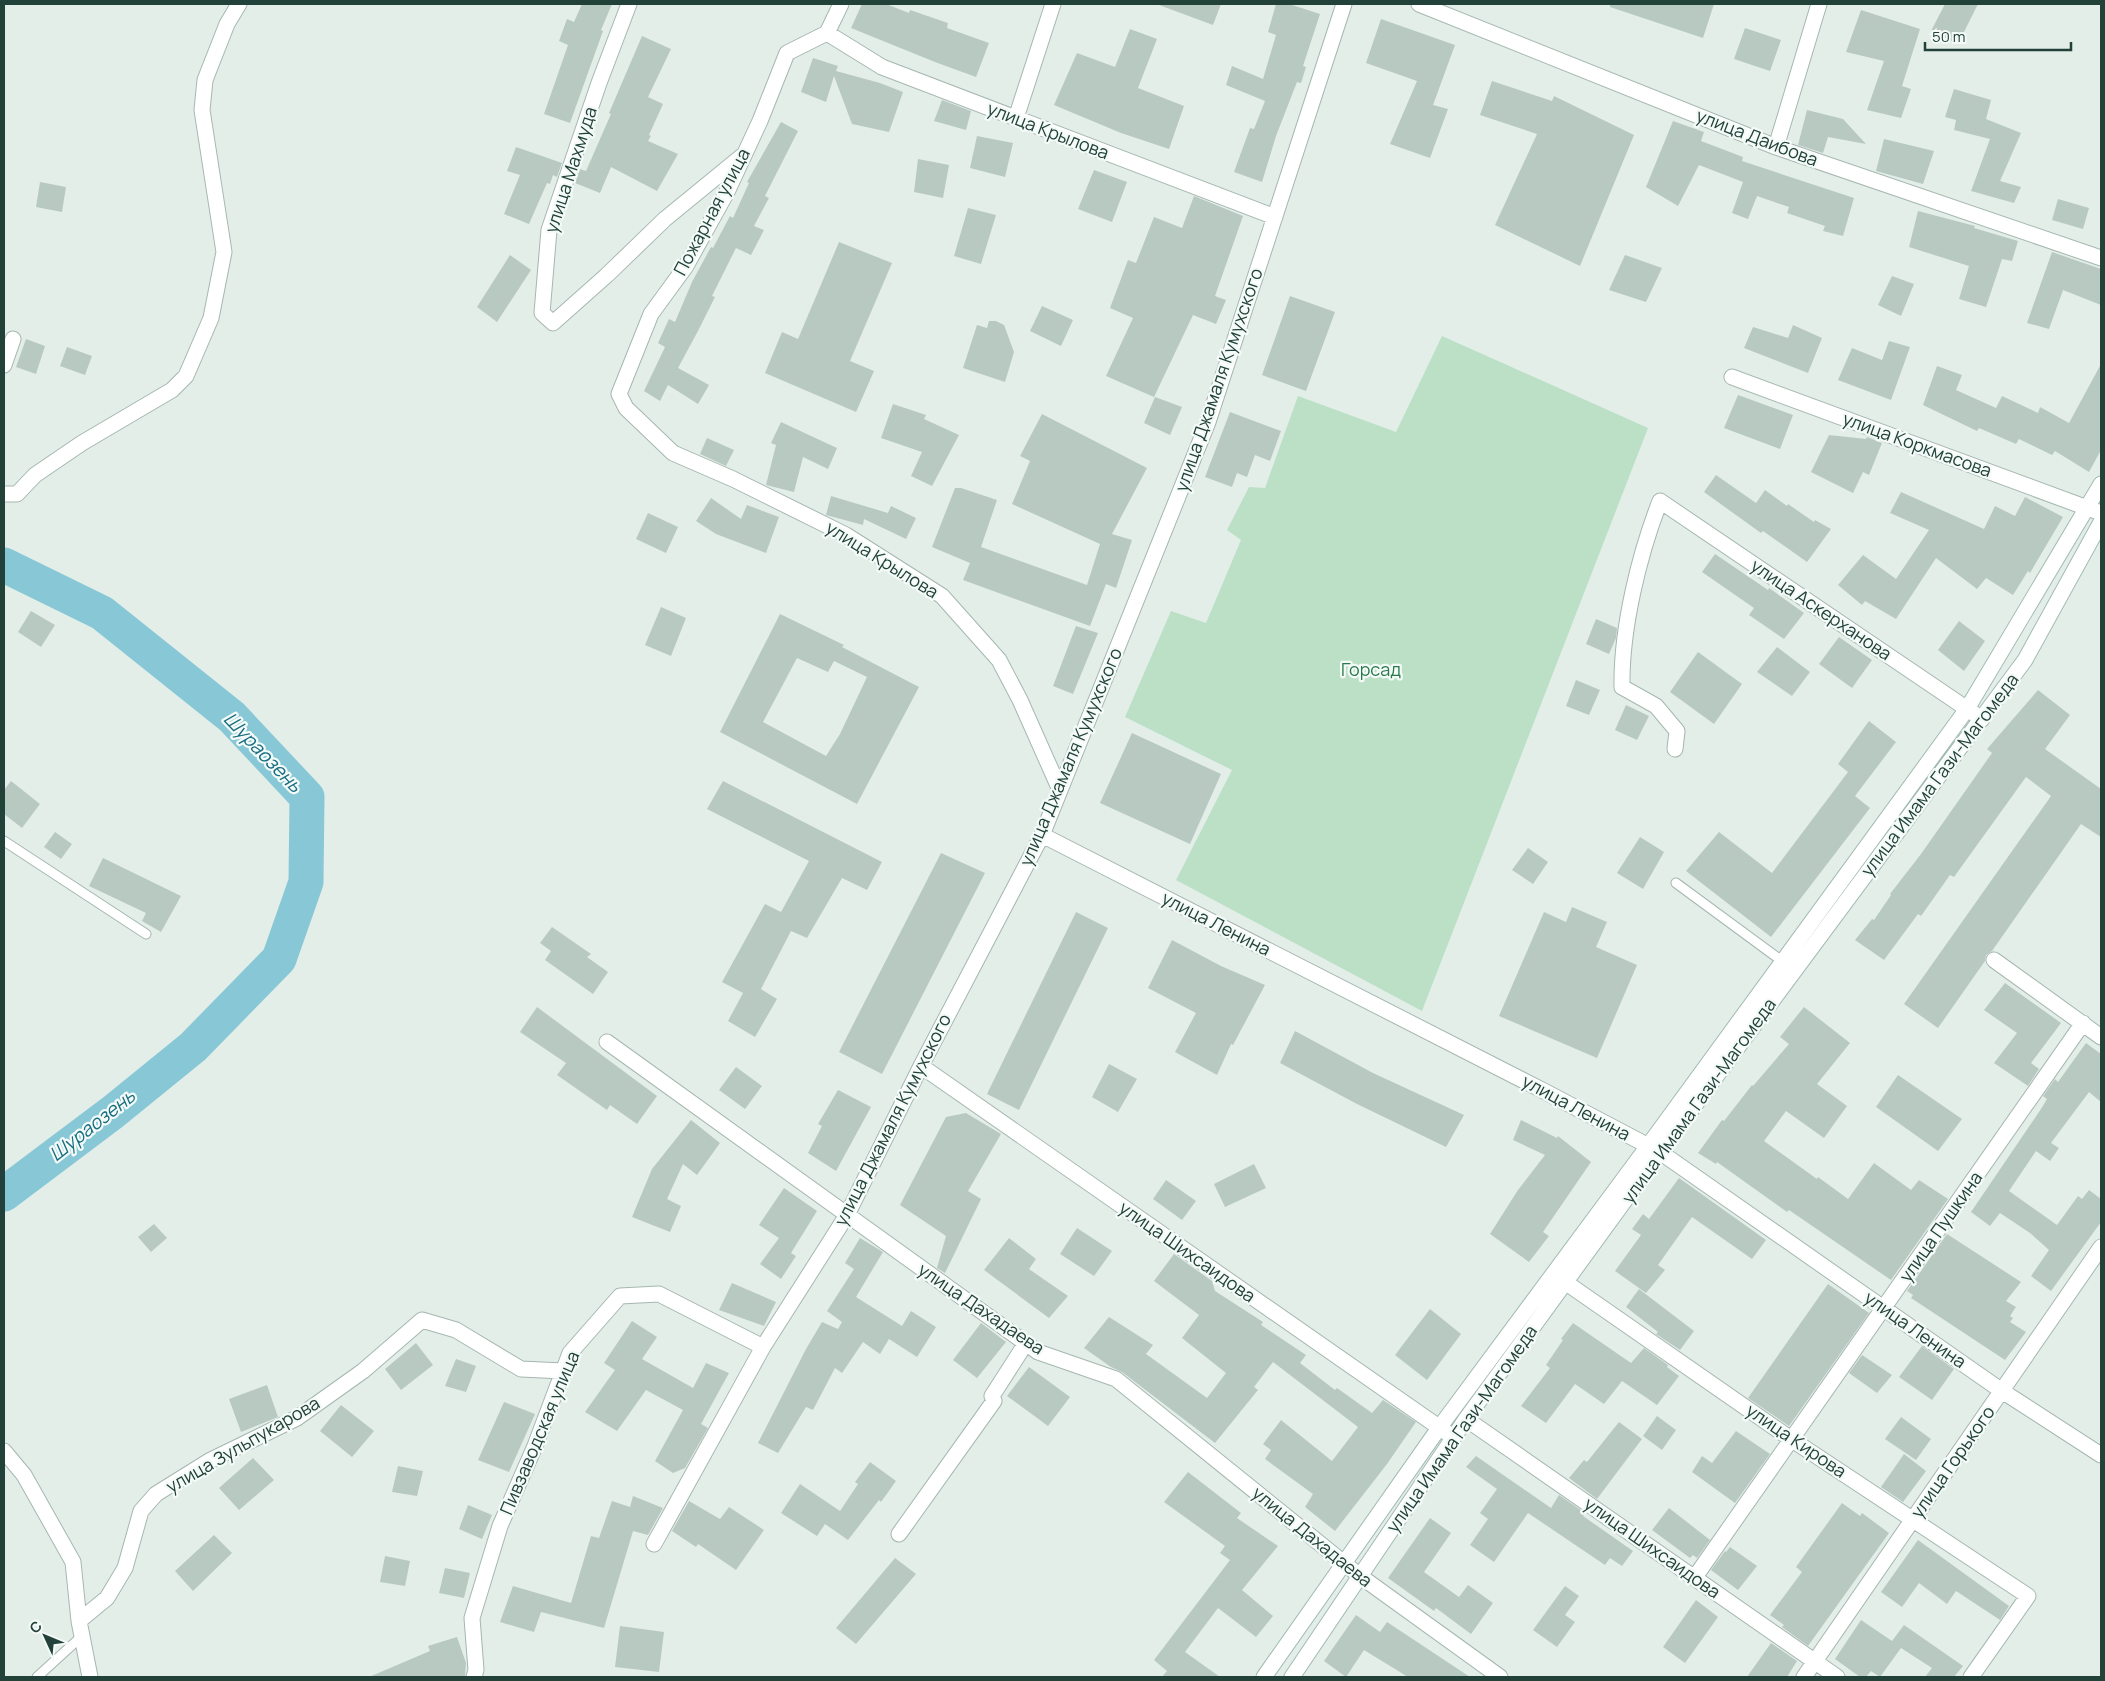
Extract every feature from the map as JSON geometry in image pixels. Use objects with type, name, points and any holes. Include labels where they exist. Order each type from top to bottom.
[{"type":"street","points":[[4,494],[17,494],[35,475],[82,443],[172,390],[186,376],[211,318],[224,252],[202,110],[204,80],[227,24],[239,4]]},
{"type":"street","name":"улица Махмуда","points":[[629,4],[599,83],[549,230],[542,313],[553,323],[665,219],[745,154]]},
{"type":"street","points":[[827,33],[841,4]]},
{"type":"street","points":[[1016,118],[1053,4]]},
{"type":"street","name":"улица Джамаля Кумухского","points":[[654,1544],[763,1347],[846,1215],[921,1066],[1042,835],[1208,422],[1344,4]]},
{"type":"street","name":"улица Даибова","points":[[1419,4],[1776,147],[2101,258]]},
{"type":"street","points":[[1776,147],[1819,4]]},
{"type":"street","name":"Пожарная улица","points":[[626,408],[620,394],[651,314],[686,266],[727,192],[788,53],[827,33]]},
{"type":"street","name":"улица Крылова","points":[[827,33],[882,67],[1275,217]]},
{"type":"street","points":[[4,365],[13,339]]},
{"type":"street","name":"улица Коркмасова","points":[[1732,377],[2094,511]]},
{"type":"street","name":"улица Крылова","points":[[626,408],[673,454],[733,479],[846,535],[942,596],[999,660],[1020,700],[1060,790]]},
{"type":"street","points":[[1264,1677],[1439,1428],[1654,1149],[1782,962],[1966,709],[2094,511],[2101,484]]},
{"type":"street","name":"улица Аскерханова","points":[[1675,748],[1677,730],[1656,706],[1622,687],[1622,659],[1645,538],[1660,501],[1982,719]]},
{"type":"street","name":"улица Имама Гази-Магомеда","points":[[1292,1677],[1453,1437],[1565,1282],[1654,1149],[2025,660],[2101,522]]},
{"type":"street","name":"улица Ленина","points":[[1042,835],[1654,1149],[2002,1391],[2101,1455]]},
{"type":"street","points":[[1994,960],[2083,1022],[2101,1037]]},
{"type":"street","name":"улица Пушкина","points":[[1695,1578],[2083,1022]]},
{"type":"street","name":"улица Дахадаева","points":[[607,1042],[1038,1352],[1116,1379],[1360,1576],[1500,1677]]},
{"type":"street","name":"улица Шихсаидова","points":[[921,1066],[1453,1437]]},
{"type":"street","name":"улица Горького","points":[[1804,1677],[2101,1249]]},
{"type":"street","name":"улица Кирова","points":[[1565,1282],[1791,1439],[2028,1596],[1970,1677]]},
{"type":"street","name":"Пивзаводская улица","points":[[474,1677],[476,1670],[472,1618],[500,1526],[535,1446],[570,1353],[620,1296],[659,1294],[763,1347]]},
{"type":"street","name":"улица Зульпукарова","points":[[79,1621],[107,1598],[125,1568],[142,1511],[156,1494],[209,1461],[297,1418],[363,1371],[422,1320],[456,1330],[521,1369],[563,1371]]},
{"type":"street","points":[[899,1534],[994,1401],[992,1396],[1026,1343]]},
{"type":"street","name":"улица Шихсаидова","points":[[1466,1419],[1837,1677]]},
{"type":"street","points":[[4,1452],[24,1475],[73,1562],[79,1621],[90,1677]]},
{"type":"lane","points":[[4,841],[146,934]]},
{"type":"lane","points":[[1676,883],[1782,962]]},
{"type":"lane","points":[[37,1677],[82,1636]]},
{"type":"green space","name":"Горсад","points":[[1442,336],[1648,428],[1422,1011],[1176,880],[1232,770],[1125,717],[1171,611],[1206,623],[1241,540],[1227,530],[1249,487],[1265,488],[1298,396],[1396,432]]},
{"type":"building","points":[[582,4],[612,4],[601,30],[603,31],[570,123],[544,114],[568,45],[559,41],[567,19],[574,22]]},
{"type":"building","points":[[862,4],[886,4],[909,13],[910,10],[948,23],[947,28],[989,43],[976,77],[851,28]]},
{"type":"building","points":[[1160,4],[1221,4],[1213,25]]},
{"type":"building","points":[[1276,4],[1289,4],[1320,14],[1303,66],[1306,67],[1301,83],[1297,82],[1276,136],[1262,182],[1234,172],[1250,128],[1254,129],[1265,101],[1226,85],[1232,66],[1263,79],[1276,35],[1268,32]]},
{"type":"building","points":[[1610,4],[1714,4],[1703,38],[1610,7]]},
{"type":"building","points":[[1945,4],[1978,4],[1958,44],[1931,31]]},
{"type":"building","points":[[1861,10],[1920,29],[1902,86],[1911,89],[1901,118],[1867,110],[1884,61],[1846,52]]},
{"type":"building","points":[[1381,19],[1455,45],[1433,105],[1448,109],[1430,158],[1390,144],[1417,81],[1366,63]]},
{"type":"building","points":[[1745,28],[1781,40],[1770,71],[1734,59]]},
{"type":"building","points":[[1130,29],[1157,39],[1138,88],[1184,106],[1169,149],[1121,133],[1054,105],[1077,53],[1115,67]]},
{"type":"building","points":[[642,36],[671,49],[648,97],[663,104],[648,141],[678,154],[657,191],[611,167],[600,193],[575,183],[580,169],[586,171]]},
{"type":"building","points":[[813,58],[838,66],[836,71],[880,83],[903,92],[889,132],[852,124],[834,76],[826,102],[801,92]]},
{"type":"building","points":[[1492,81],[1552,101],[1554,96],[1634,135],[1580,266],[1495,225],[1537,134],[1480,115]]},
{"type":"building","points":[[1954,89],[1991,100],[1986,119],[2021,133],[2000,181],[2021,187],[2014,203],[1971,191],[1990,139],[1954,130],[1956,120],[1945,117]]},
{"type":"building","points":[[942,100],[971,111],[966,130],[934,121]]},
{"type":"building","points":[[1807,110],[1843,119],[1866,144],[1828,137],[1823,153],[1798,145]]},
{"type":"building","points":[[1673,121],[1704,132],[1701,141],[1743,157],[1742,161],[1854,198],[1843,236],[1823,231],[1825,226],[1787,213],[1789,207],[1757,196],[1748,219],[1732,213],[1743,182],[1699,165],[1678,206],[1646,187]]},
{"type":"building","points":[[781,122],[798,131],[765,196],[769,198],[754,226],[764,230],[751,255],[736,248],[712,296],[715,297],[678,368],[709,385],[698,404],[668,385],[660,401],[644,391],[665,347],[658,343],[669,319],[675,322],[692,282],[711,247],[713,248],[730,216],[733,218],[749,183],[747,182]]},
{"type":"building","points":[[977,136],[1013,143],[1005,177],[970,168]]},
{"type":"building","points":[[1884,139],[1934,151],[1923,184],[1876,171]]},
{"type":"building","points":[[516,147],[562,163],[557,177],[553,175],[550,184],[547,183],[529,224],[504,214],[520,175],[507,171]]},
{"type":"building","points":[[918,159],[949,165],[943,198],[914,192]]},
{"type":"building","points":[[1094,170],[1127,182],[1112,222],[1078,209]]},
{"type":"building","points":[[40,182],[66,187],[62,212],[36,207]]},
{"type":"building","points":[[1194,196],[1243,216],[1215,296],[1226,300],[1216,324],[1193,315],[1154,397],[1106,376],[1133,318],[1110,308],[1128,260],[1136,263],[1154,217],[1182,228]]},
{"type":"building","points":[[2058,199],[2089,208],[2083,229],[2052,220]]},
{"type":"building","points":[[968,208],[996,215],[981,264],[954,256]]},
{"type":"building","points":[[1918,211],[1975,226],[1974,228],[2018,241],[2012,261],[2002,259],[1986,307],[1959,299],[1969,266],[1909,247]]},
{"type":"building","points":[[839,242],[892,263],[850,361],[874,371],[856,412],[765,373],[782,332],[798,339]]},
{"type":"building","points":[[2052,252],[2101,269],[2101,305],[2063,290],[2049,329],[2027,323]]},
{"type":"building","points":[[510,255],[531,270],[497,322],[477,307]]},
{"type":"building","points":[[1625,255],[1662,268],[1646,302],[1609,290]]},
{"type":"building","points":[[1892,276],[1914,284],[1901,316],[1878,305]]},
{"type":"building","points":[[1290,296],[1335,312],[1306,391],[1262,375]]},
{"type":"building","points":[[1042,306],[1073,320],[1061,346],[1030,331]]},
{"type":"building","points":[[989,321],[996,321],[1004,325],[1014,352],[1005,382],[963,368],[977,325],[987,328]]},
{"type":"building","points":[[1793,325],[1822,338],[1808,373],[1744,348],[1753,327],[1788,338]]},
{"type":"building","points":[[26,339],[45,346],[36,374],[16,367]]},
{"type":"building","points":[[1889,341],[1910,347],[1891,400],[1838,380],[1852,348],[1882,360]]},
{"type":"building","points":[[67,347],[92,356],[85,375],[60,366]]},
{"type":"building","points":[[2101,364],[2101,450],[2089,472],[2055,451],[2052,455],[2019,439],[2016,444],[1979,428],[1977,431],[1923,405],[1937,366],[1962,375],[1956,390],[1996,408],[2002,396],[2038,413],[2040,407],[2069,423]]},
{"type":"building","points":[[1738,395],[1793,415],[1780,449],[1724,428]]},
{"type":"building","points":[[1155,397],[1182,407],[1170,435],[1144,423]]},
{"type":"building","points":[[893,404],[926,415],[924,419],[959,435],[932,486],[911,476],[922,452],[881,438]]},
{"type":"building","points":[[1230,412],[1281,431],[1270,461],[1255,455],[1247,477],[1237,473],[1232,487],[1205,477]]},
{"type":"building","points":[[1042,414],[1147,468],[1112,534],[1132,540],[1116,588],[1106,584],[1090,626],[963,580],[970,563],[932,547],[955,488],[961,488],[997,500],[981,547],[1087,585],[1100,544],[1012,504],[1030,461],[1020,456]]},
{"type":"building","points":[[781,422],[837,448],[828,469],[803,457],[794,492],[766,485],[776,445],[771,443]]},
{"type":"building","points":[[1829,435],[1866,439],[1867,437],[1882,443],[1869,475],[1863,472],[1853,493],[1811,472]]},
{"type":"building","points":[[707,438],[734,450],[726,466],[700,454]]},
{"type":"building","points":[[1716,475],[1756,503],[1765,490],[1814,522],[1815,520],[1831,529],[1807,562],[1763,531],[1761,533],[1704,492]]},
{"type":"building","points":[[1901,492],[1984,529],[1995,506],[2015,516],[2025,497],[2063,517],[2030,573],[2028,571],[2013,595],[1986,578],[1977,589],[1936,558],[1896,619],[1865,601],[1862,605],[1838,585],[1863,555],[1896,579],[1929,530],[1890,513]]},
{"type":"building","points":[[831,496],[888,513],[891,506],[916,518],[906,539],[864,519],[863,525],[826,515]]},
{"type":"building","points":[[711,498],[741,519],[747,505],[779,517],[766,553],[716,534],[696,521]]},
{"type":"building","points":[[648,513],[678,527],[666,553],[636,539]]},
{"type":"building","points":[[1715,554],[1804,613],[1784,639],[1749,615],[1754,608],[1702,572]]},
{"type":"building","points":[[661,607],[686,618],[671,656],[645,645]]},
{"type":"building","points":[[31,611],[55,625],[41,647],[18,632]]},
{"type":"building","points":[[780,614],[844,645],[842,647],[919,687],[857,804],[720,732]],"holes":[[[797,658],[828,672],[834,661],[867,677],[840,734],[826,756],[763,722]]]},
{"type":"building","points":[[1596,619],[1617,628],[1616,638],[1609,654],[1586,644]]},
{"type":"building","points":[[1959,621],[1985,641],[1964,671],[1938,650]]},
{"type":"building","points":[[1076,626],[1098,633],[1073,694],[1053,686]]},
{"type":"building","points":[[1839,637],[1872,660],[1852,688],[1819,664]]},
{"type":"building","points":[[1777,647],[1810,672],[1792,696],[1757,672]]},
{"type":"building","points":[[1698,652],[1742,684],[1714,724],[1670,692]]},
{"type":"building","points":[[1576,680],[1600,690],[1589,715],[1566,706]]},
{"type":"building","points":[[2038,690],[2070,715],[2045,749],[2101,789],[2101,837],[2081,824],[1992,951],[1986,955],[1985,961],[1938,1028],[1904,1004],[2051,796],[2026,777],[1954,877],[1950,875],[1921,916],[1918,914],[1884,960],[1855,940],[1872,919],[1874,920],[1890,894],[1921,854],[1992,753],[1987,749]]},
{"type":"building","points":[[1626,705],[1649,716],[1637,740],[1615,730]]},
{"type":"building","points":[[1869,721],[1896,742],[1855,796],[1870,808],[1771,937],[1686,871],[1719,832],[1772,873],[1848,772],[1838,764]]},
{"type":"building","points":[[1132,733],[1221,774],[1190,844],[1100,803]]},
{"type":"building","points":[[11,781],[40,804],[22,828],[4,814],[4,790]]},
{"type":"building","points":[[723,781],[882,862],[867,890],[842,878],[807,938],[791,931],[761,989],[777,999],[755,1037],[728,1021],[743,993],[722,982],[765,904],[781,912],[809,861],[707,809]]},
{"type":"building","points":[[55,832],[72,844],[61,859],[44,847]]},
{"type":"building","points":[[1640,837],[1664,852],[1643,889],[1617,873]]},
{"type":"building","points":[[1528,848],[1548,862],[1533,884],[1512,870]]},
{"type":"building","points":[[941,853],[985,873],[882,1074],[839,1052]]},
{"type":"building","points":[[103,858],[181,896],[161,932],[142,921],[146,913],[89,886]]},
{"type":"building","points":[[1572,907],[1607,922],[1596,947],[1637,965],[1597,1058],[1499,1016],[1544,912],[1566,922]]},
{"type":"building","points":[[1076,912],[1108,928],[1019,1110],[987,1094]]},
{"type":"building","points":[[552,927],[591,954],[587,957],[608,972],[593,994],[545,960],[551,951],[540,943]]},
{"type":"building","points":[[1172,940],[1221,966],[1265,985],[1233,1045],[1231,1044],[1217,1075],[1175,1052],[1196,1013],[1148,988]]},
{"type":"building","points":[[2005,983],[2061,1023],[2031,1063],[2039,1069],[2028,1086],[1994,1063],[2017,1033],[1984,1010]]},
{"type":"building","points":[[537,1007],[657,1096],[637,1124],[610,1105],[607,1110],[557,1075],[566,1063],[520,1032]]},
{"type":"building","points":[[1804,1007],[1850,1043],[1817,1084],[1847,1106],[1824,1138],[1786,1111],[1764,1141],[1848,1199],[1874,1163],[1911,1190],[1919,1180],[1948,1199],[1891,1280],[1789,1210],[1787,1212],[1717,1162],[1716,1164],[1698,1153],[1722,1120],[1724,1121],[1752,1085],[1789,1044],[1780,1037]]},
{"type":"building","points":[[1295,1031],[1373,1073],[1464,1115],[1446,1147],[1357,1104],[1280,1063]]},
{"type":"building","points":[[2086,1043],[2101,1054],[2101,1102],[2089,1092],[2051,1143],[2059,1148],[2050,1161],[2036,1151],[2009,1191],[2057,1225],[2078,1196],[2082,1199],[2089,1190],[2101,1199],[2101,1222],[2051,1291],[2031,1276],[2049,1250],[2030,1233],[2000,1213],[1990,1226],[1971,1212],[2041,1109],[2047,1099],[2043,1096],[2055,1079],[2058,1082]]},
{"type":"building","points":[[1109,1064],[1137,1079],[1118,1112],[1092,1097]]},
{"type":"building","points":[[736,1067],[762,1086],[745,1109],[719,1090]]},
{"type":"building","points":[[1898,1075],[1962,1119],[1938,1151],[1876,1107]]},
{"type":"building","points":[[838,1090],[871,1107],[836,1171],[808,1153],[822,1126],[818,1124]]},
{"type":"building","points":[[966,1113],[1001,1134],[968,1191],[981,1199],[945,1273],[937,1268],[946,1236],[900,1205],[946,1117]]},
{"type":"building","points":[[691,1120],[720,1143],[697,1175],[683,1164],[667,1199],[681,1206],[670,1232],[632,1217],[652,1169]]},
{"type":"building","points":[[1521,1120],[1557,1138],[1558,1136],[1591,1162],[1543,1232],[1549,1236],[1529,1262],[1490,1234],[1518,1190],[1545,1155],[1513,1140]]},
{"type":"building","points":[[1254,1164],[1266,1188],[1225,1207],[1214,1184]]},
{"type":"building","points":[[1679,1178],[1766,1240],[1752,1259],[1692,1217],[1658,1265],[1665,1270],[1646,1293],[1615,1271],[1641,1235],[1632,1229],[1643,1214],[1649,1219]]},
{"type":"building","points":[[1166,1180],[1196,1201],[1182,1220],[1153,1199]]},
{"type":"building","points":[[784,1188],[817,1211],[791,1253],[796,1256],[781,1279],[760,1264],[779,1238],[759,1225]]},
{"type":"building","points":[[154,1224],[167,1238],[151,1252],[138,1237]]},
{"type":"building","points":[[1077,1228],[1112,1251],[1094,1276],[1060,1254]]},
{"type":"building","points":[[1947,1234],[2021,1282],[2006,1301],[2016,1307],[2010,1316],[2013,1318],[2010,1322],[2026,1332],[2005,1360],[1911,1298],[1913,1295],[1907,1291]]},
{"type":"building","points":[[860,1238],[883,1252],[856,1297],[902,1326],[911,1311],[936,1327],[917,1357],[889,1339],[880,1354],[863,1342],[842,1373],[835,1368],[813,1410],[806,1407],[778,1453],[758,1443],[806,1349],[822,1322],[838,1329],[842,1322],[827,1311],[854,1269],[845,1263]]},
{"type":"building","points":[[1009,1238],[1036,1259],[1029,1269],[1068,1296],[1049,1318],[984,1270]]},
{"type":"building","points":[[1174,1254],[1212,1281],[1215,1291],[1263,1322],[1261,1325],[1306,1355],[1300,1363],[1335,1390],[1337,1388],[1372,1413],[1383,1400],[1416,1422],[1387,1464],[1335,1531],[1305,1507],[1313,1494],[1265,1459],[1271,1450],[1263,1444],[1281,1420],[1332,1461],[1358,1427],[1273,1362],[1254,1387],[1258,1390],[1215,1443],[1122,1372],[1111,1367],[1084,1348],[1109,1317],[1153,1345],[1146,1354],[1207,1398],[1226,1373],[1182,1338],[1199,1315],[1154,1281]]},
{"type":"building","points":[[732,1283],[776,1302],[764,1326],[719,1310]]},
{"type":"building","points":[[1828,1284],[1869,1313],[1789,1426],[1748,1398]]},
{"type":"building","points":[[1639,1289],[1694,1331],[1680,1350],[1656,1334],[1658,1332],[1626,1307]]},
{"type":"building","points":[[1430,1309],[1461,1334],[1427,1380],[1395,1355]]},
{"type":"building","points":[[632,1321],[657,1337],[642,1359],[693,1388],[706,1363],[729,1373],[701,1424],[708,1428],[685,1468],[673,1473],[655,1461],[683,1410],[646,1390],[617,1431],[585,1412],[615,1370],[604,1363]]},
{"type":"building","points":[[981,1323],[1006,1342],[977,1378],[953,1360]]},
{"type":"building","points":[[1573,1323],[1631,1363],[1644,1348],[1668,1365],[1667,1367],[1679,1376],[1657,1405],[1622,1381],[1604,1404],[1575,1384],[1546,1423],[1521,1406],[1550,1368],[1546,1365]]},
{"type":"building","points":[[416,1343],[433,1365],[401,1390],[385,1369]]},
{"type":"building","points":[[1922,1346],[1954,1369],[1932,1400],[1899,1377]]},
{"type":"building","points":[[1862,1355],[1892,1375],[1877,1393],[1849,1373]]},
{"type":"building","points":[[456,1359],[476,1366],[466,1392],[445,1386]]},
{"type":"building","points":[[1029,1367],[1070,1397],[1048,1426],[1007,1396]]},
{"type":"building","points":[[267,1385],[278,1417],[241,1432],[229,1399]]},
{"type":"building","points":[[504,1402],[535,1414],[509,1472],[478,1460]]},
{"type":"building","points":[[341,1405],[374,1431],[352,1457],[320,1431]]},
{"type":"building","points":[[1657,1416],[1676,1430],[1662,1450],[1643,1436]]},
{"type":"building","points":[[1901,1417],[1931,1439],[1916,1460],[1885,1439]]},
{"type":"building","points":[[1619,1422],[1642,1439],[1597,1499],[1569,1478],[1584,1460],[1587,1462]]},
{"type":"building","points":[[1736,1431],[1770,1454],[1735,1503],[1692,1472],[1702,1456],[1712,1463]]},
{"type":"building","points":[[1904,1454],[1926,1471],[1903,1502],[1881,1487]]},
{"type":"building","points":[[1476,1456],[1551,1508],[1559,1495],[1585,1513],[1583,1516],[1633,1551],[1622,1566],[1610,1558],[1605,1565],[1528,1513],[1494,1562],[1470,1545],[1488,1519],[1480,1513],[1497,1489],[1466,1467]]},
{"type":"building","points":[[253,1458],[274,1480],[239,1510],[219,1488]]},
{"type":"building","points":[[870,1462],[896,1481],[881,1502],[879,1500],[848,1540],[825,1524],[817,1536],[781,1513],[800,1484],[840,1511],[858,1484],[855,1482]]},
{"type":"building","points":[[398,1466],[423,1471],[417,1496],[392,1492]]},
{"type":"building","points":[[1188,1472],[1241,1513],[1237,1518],[1278,1546],[1242,1590],[1273,1616],[1256,1637],[1218,1608],[1185,1652],[1220,1677],[1162,1677],[1167,1671],[1154,1660],[1230,1560],[1220,1553],[1225,1546],[1164,1502]]},
{"type":"building","points":[[633,1496],[663,1508],[648,1535],[633,1531],[604,1628],[541,1612],[534,1632],[500,1622],[513,1586],[571,1603],[591,1536],[599,1538],[612,1501],[630,1507]]},
{"type":"building","points":[[689,1501],[720,1519],[729,1507],[764,1530],[736,1570],[698,1544],[696,1547],[672,1531]]},
{"type":"building","points":[[1842,1503],[1860,1516],[1862,1513],[1889,1533],[1808,1646],[1782,1627],[1784,1625],[1770,1615],[1802,1572],[1796,1567]]},
{"type":"building","points":[[468,1505],[492,1515],[482,1539],[459,1529]]},
{"type":"building","points":[[1669,1508],[1710,1540],[1697,1558],[1693,1555],[1690,1558],[1652,1530]]},
{"type":"building","points":[[1430,1518],[1451,1533],[1424,1572],[1459,1597],[1468,1585],[1493,1603],[1471,1634],[1436,1608],[1434,1611],[1388,1578]]},
{"type":"building","points":[[214,1535],[232,1553],[193,1591],[175,1571]]},
{"type":"building","points":[[1918,1540],[2009,1606],[2000,1620],[1956,1591],[1947,1604],[1919,1583],[1902,1607],[1881,1592]]},
{"type":"building","points":[[1730,1547],[1757,1566],[1738,1590],[1711,1570]]},
{"type":"building","points":[[385,1556],[410,1561],[405,1586],[380,1582]]},
{"type":"building","points":[[895,1558],[916,1574],[856,1644],[836,1628]]},
{"type":"building","points":[[445,1568],[470,1573],[464,1598],[439,1593]]},
{"type":"building","points":[[1565,1586],[1579,1596],[1565,1615],[1575,1622],[1557,1647],[1533,1630]]},
{"type":"building","points":[[1696,1600],[1718,1617],[1685,1663],[1663,1647]]},
{"type":"building","points":[[1356,1615],[1380,1632],[1387,1622],[1470,1677],[1408,1677],[1364,1650],[1346,1677],[1324,1661]]},
{"type":"building","points":[[1861,1620],[1892,1641],[1904,1625],[1963,1666],[1954,1677],[1925,1677],[1932,1668],[1901,1648],[1880,1677],[1871,1671],[1866,1677],[1860,1677],[1835,1659]]},
{"type":"building","points":[[620,1626],[664,1632],[659,1672],[615,1667]]},
{"type":"building","points":[[457,1637],[466,1663],[465,1677],[369,1677],[430,1651],[428,1646]]},
{"type":"building","points":[[1771,1643],[1797,1661],[1787,1677],[1747,1677]]},
{"type":"waterway","name":"Шураозень","points":[[4,565],[102,613],[232,717],[307,797],[306,882],[279,959],[193,1047],[113,1112],[4,1194]]}]
